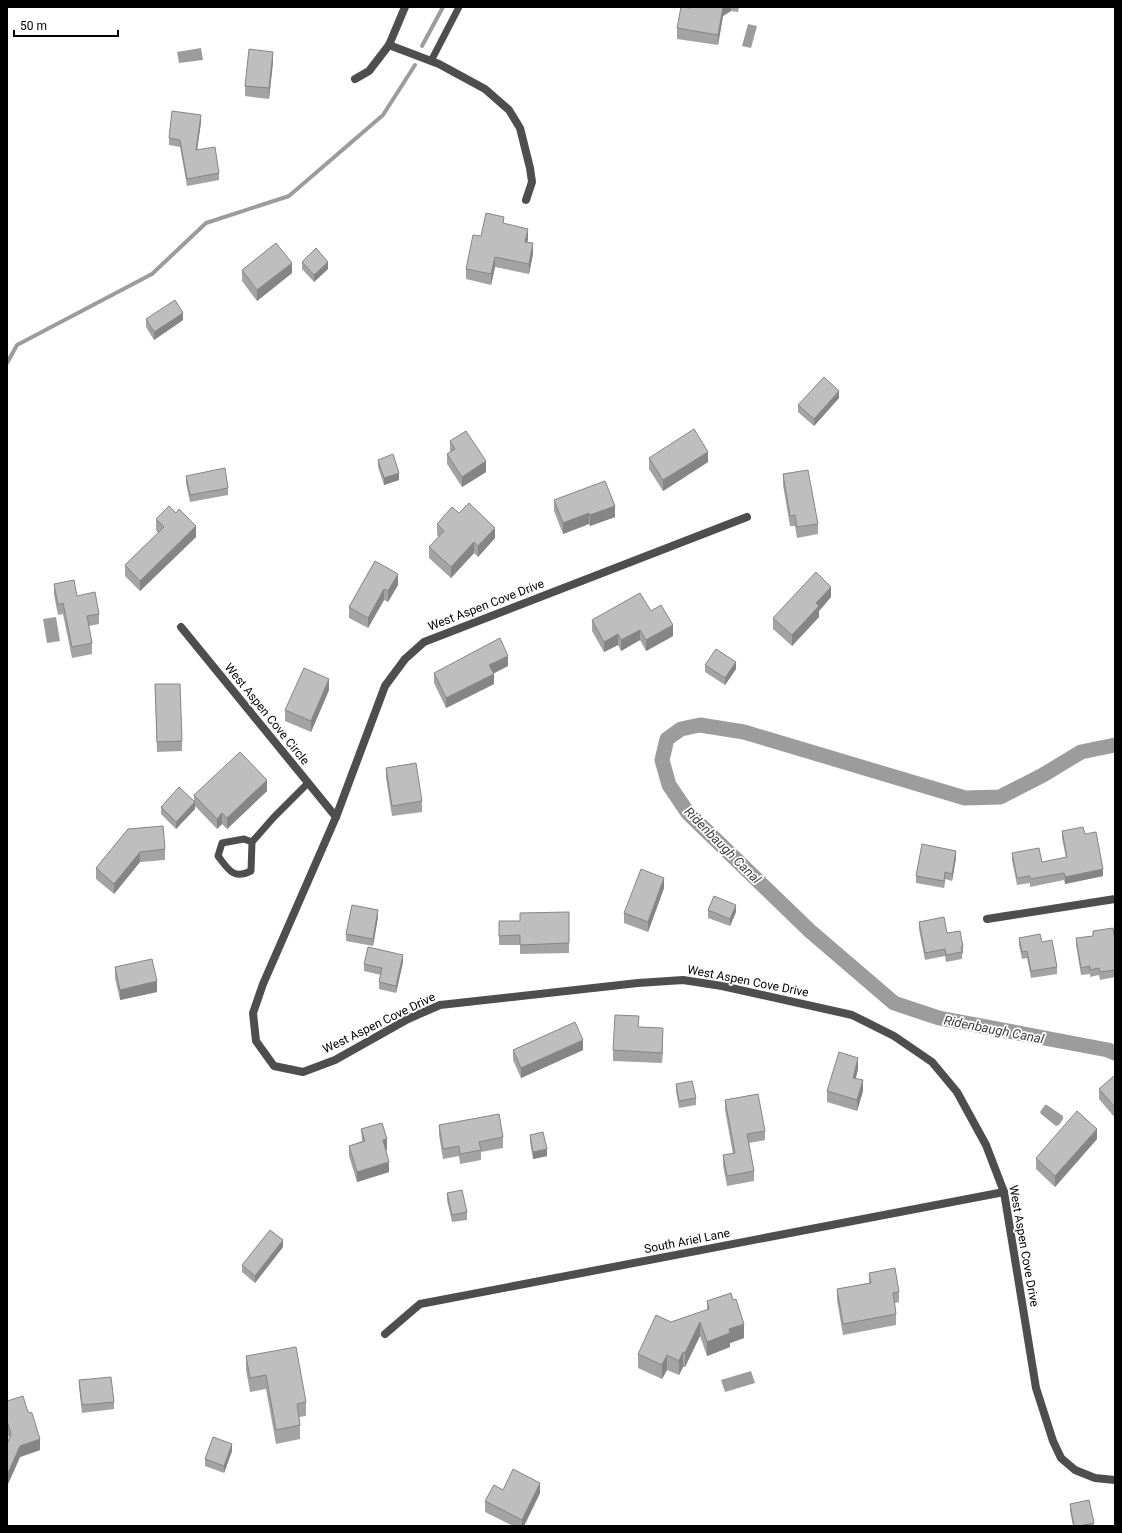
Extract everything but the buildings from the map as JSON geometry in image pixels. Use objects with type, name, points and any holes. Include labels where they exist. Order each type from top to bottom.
[{"type":"street","points":[[355,79],[369,71],[389,45],[405,7]]},
{"type":"street","points":[[389,45],[431,61],[485,89],[509,110],[520,128],[530,168],[532,182],[526,200]]},
{"type":"street","name":"West Aspen Cove Drive","points":[[748,517],[424,642],[405,659],[385,686],[336,817],[264,984],[254,1013],[256,1041],[274,1066],[303,1072],[335,1060],[440,1004],[684,980],[722,986],[852,1015],[894,1036],[932,1062],[957,1092],[986,1145],[1004,1192],[1036,1388],[1053,1441],[1061,1458],[1075,1470],[1095,1478],[1115,1480]]},
{"type":"street","name":"West Aspen Cove Circle","points":[[181,627],[336,817]]},
{"type":"street","points":[[987,918],[1115,899]]},
{"type":"street","name":"South Ariel Lane","points":[[385,1334],[420,1304],[1004,1192]]},
{"type":"lane","points":[[431,61],[459,7]]},
{"type":"lane","points":[[252,842],[244,839],[222,843],[218,856],[230,872],[244,874],[251,871],[252,842],[274,817],[308,783]]},
{"type":"shaded area","points":[[748,24],[757,26],[751,48],[742,46]]},
{"type":"shaded area","points":[[201,48],[203,60],[179,63],[177,52]]},
{"type":"shaded area","points":[[56,617],[60,641],[47,643],[43,619]]},
{"type":"shaded area","points":[[1045,1105],[1063,1116],[1063,1119],[1059,1125],[1056,1126],[1041,1114],[1040,1112]]},
{"type":"shaded area","points":[[751,1371],[755,1383],[725,1392],[721,1380]]},
{"type":"waterway","points":[[422,46],[443,7]]},
{"type":"waterway","points":[[7,363],[17,345],[152,274],[206,223],[289,196],[383,115],[415,65]]},
{"type":"waterway","name":"Ridenbaugh Canal","points":[[1115,745],[1081,752],[1043,775],[1000,797],[965,798],[744,732],[700,725],[681,729],[667,739],[662,760],[669,785],[688,813],[810,931],[894,1003],[939,1018],[1108,1050],[1115,1053]]}]
